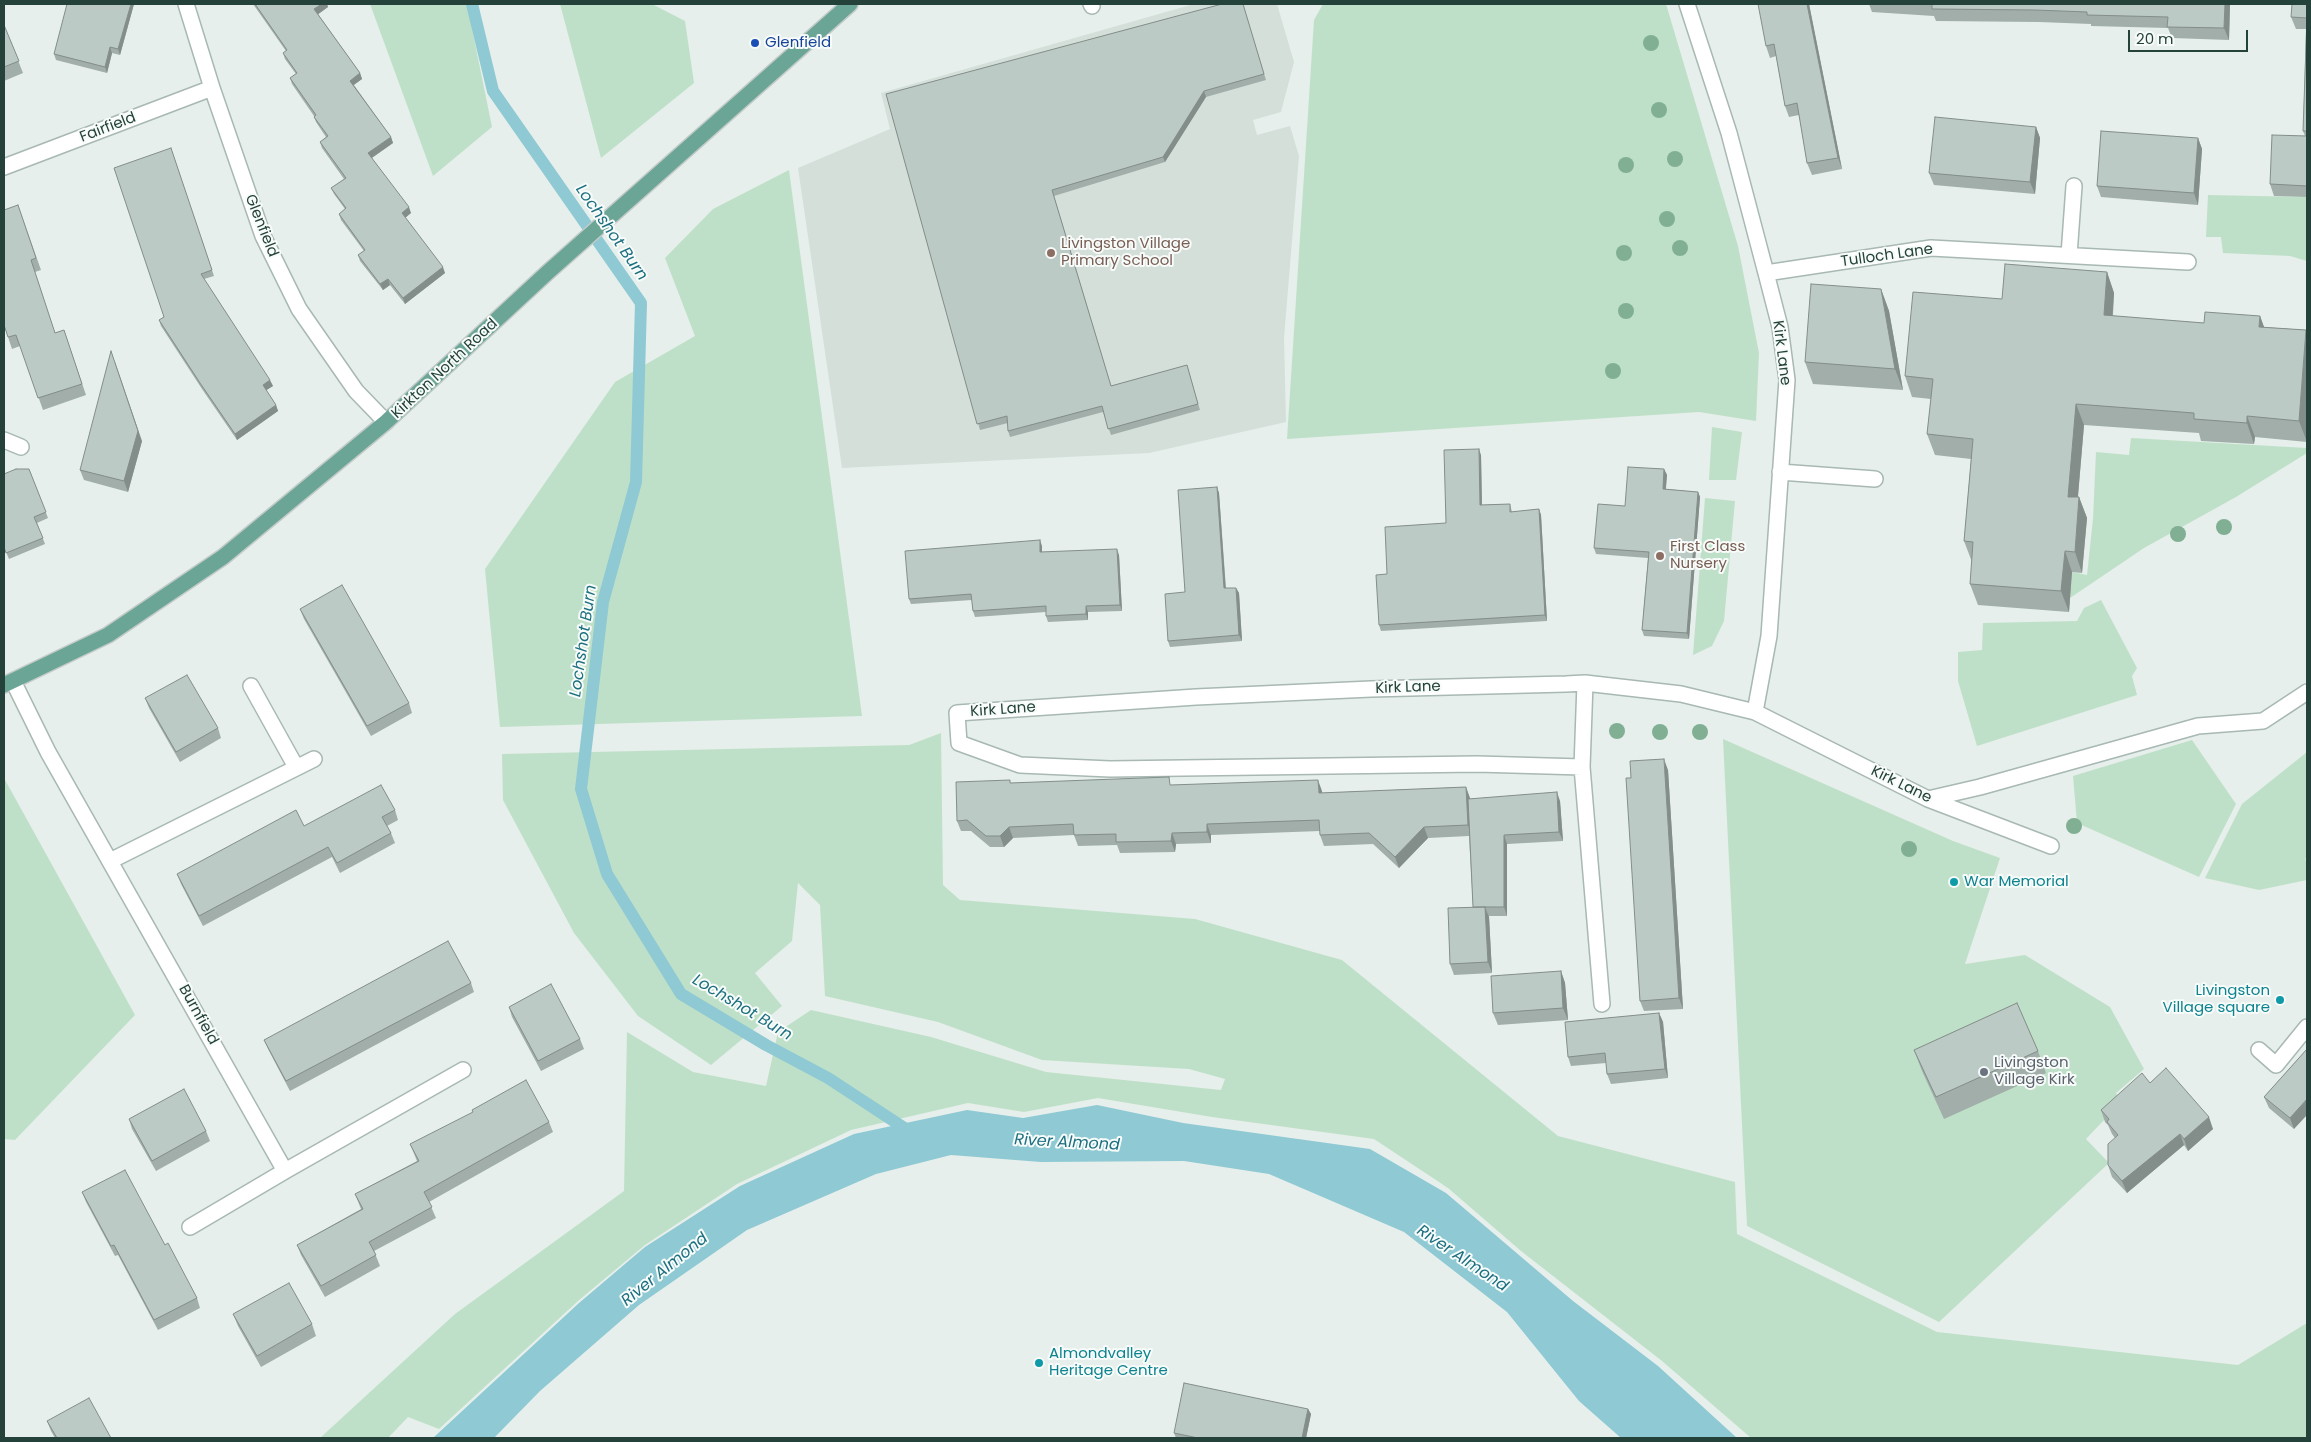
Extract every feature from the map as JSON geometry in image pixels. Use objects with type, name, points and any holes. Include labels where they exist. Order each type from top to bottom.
[{"type":"main road","name":"Kirkton North Road","points":[[8,683],[108,635],[223,556],[386,422],[548,272],[850,4]]},
{"type":"street","name":"Glenfield","points":[[186,4],[212,88],[263,236],[299,309],[356,391],[386,422]]},
{"type":"street","name":"Kirk Lane","points":[[1688,4],[1729,133],[1766,273],[1780,328],[1787,380],[1768,636],[1755,712]]},
{"type":"street","name":"Fairfield","points":[[4,167],[212,88]]},
{"type":"street","points":[[2069,255],[2074,186]]},
{"type":"street","name":"Tulloch Lane","points":[[1766,273],[1931,248],[2188,262]]},
{"type":"street","points":[[4,440],[21,447]]},
{"type":"street","points":[[1780,472],[1875,478]]},
{"type":"street","name":"Burnfield","points":[[8,683],[285,1171]]},
{"type":"street","name":"Kirk Lane","points":[[1582,766],[1477,764],[1110,769],[1020,765],[959,743],[957,713],[1206,697],[1381,689],[1585,683],[1681,694],[1755,712],[1928,799],[2051,846]]},
{"type":"street","points":[[1585,683],[1582,766],[1602,1004]]},
{"type":"street","points":[[251,686],[296,768]]},
{"type":"street","points":[[1928,799],[1980,787],[2198,726],[2263,721],[2307,692]]},
{"type":"street","points":[[110,861],[314,759]]},
{"type":"street","points":[[2259,1050],[2276,1065],[2307,1027]]},
{"type":"street","points":[[190,1227],[463,1070]]},
{"type":"shaded area","name":"Livingston Village Primary School","points":[[1194,4],[1277,4],[1294,62],[1281,112],[1253,120],[1257,135],[1290,126],[1299,156],[1284,338],[1286,422],[1149,453],[842,468],[798,168],[890,129],[881,93]]},
{"type":"green space","points":[[370,4],[467,4],[492,127],[433,176]]},
{"type":"green space","points":[[560,4],[652,4],[685,21],[694,83],[601,158]]},
{"type":"green space","points":[[1323,4],[1666,4],[1738,246],[1759,353],[1756,421],[1699,412],[1287,439],[1314,20]]},
{"type":"green space","points":[[789,170],[862,716],[500,727],[485,569],[615,382],[695,336],[665,258],[713,209]]},
{"type":"green space","points":[[2208,195],[2307,197],[2307,261],[2290,256],[2223,253],[2221,237],[2206,237]]},
{"type":"green space","points":[[1712,427],[1742,432],[1736,480],[1709,480]]},
{"type":"green space","points":[[2131,438],[2307,448],[2307,453],[2236,497],[2144,548],[2070,598],[2072,572],[2087,575],[2093,519],[2096,452],[2129,455]]},
{"type":"green space","points":[[1705,498],[1735,501],[1724,621],[1712,646],[1693,655]]},
{"type":"green space","points":[[2101,600],[2137,668],[2132,676],[2137,695],[1977,746],[1958,681],[1958,652],[1982,650],[1983,623],[2077,621],[2084,608]]},
{"type":"green space","points":[[941,733],[943,885],[960,900],[1195,919],[1342,960],[1558,1136],[1735,1182],[1737,1234],[1937,1332],[2238,1365],[2307,1323],[2307,1438],[1751,1438],[1662,1361],[1521,1251],[1448,1188],[1374,1139],[1212,1117],[1098,1098],[1024,1112],[968,1103],[851,1130],[737,1184],[645,1245],[578,1301],[439,1429],[408,1417],[388,1438],[320,1438],[455,1314],[624,1191],[627,1032],[693,1072],[766,1086],[778,1032],[811,1010],[931,1037],[1046,1072],[1221,1090],[1225,1079],[1189,1069],[1042,1060],[938,1022],[825,996],[820,905],[798,883],[792,941],[755,973],[782,1006],[711,1065],[638,1016],[574,933],[503,800],[502,754],[909,745]]},
{"type":"green space","points":[[1723,739],[1953,841],[2000,858],[1965,964],[2025,955],[2110,1007],[2144,1069],[2116,1093],[2121,1102],[2086,1139],[2109,1163],[1939,1322],[1747,1226]]},
{"type":"green space","points":[[2192,740],[2236,804],[2199,877],[2077,823],[2073,776]]},
{"type":"green space","points":[[2307,752],[2307,857],[2305,859],[2307,863],[2307,880],[2259,890],[2205,878],[2242,804]]},
{"type":"green space","points":[[4,778],[135,1015],[15,1140],[4,1139]]},
{"type":"water","name":"River Almond","points":[[1097,1105],[1183,1123],[1370,1149],[1446,1193],[1573,1301],[1658,1366],[1737,1438],[1621,1438],[1579,1401],[1507,1312],[1404,1232],[1269,1174],[1184,1161],[1041,1162],[951,1155],[876,1174],[747,1230],[639,1305],[540,1391],[494,1438],[433,1438],[579,1303],[645,1247],[740,1186],[854,1134],[967,1110],[1023,1118]]},
{"type":"building","points":[[67,4],[131,4],[118,49],[110,47],[105,67],[54,54]]},
{"type":"building","points":[[255,4],[322,4],[314,9],[360,73],[350,81],[391,137],[368,153],[409,207],[402,213],[443,267],[403,298],[388,279],[380,284],[358,255],[365,250],[339,214],[346,208],[331,188],[346,178],[320,142],[328,136],[290,78],[297,73],[283,53],[287,50]]},
{"type":"building","points":[[1222,4],[1243,4],[1264,74],[1204,91],[1163,157],[1052,190],[1111,386],[1187,365],[1198,404],[1108,429],[1102,406],[1008,431],[1007,416],[977,424],[886,94]]},
{"type":"building","points":[[1758,4],[1807,4],[1838,158],[1807,163],[1797,103],[1785,106],[1774,44],[1766,46]]},
{"type":"building","points":[[1932,4],[2225,4],[2224,28],[2167,27],[2168,17],[2087,15],[2087,12],[2035,10],[1932,9]]},
{"type":"building","points":[[2292,4],[2307,4],[2307,18],[2291,17]]},
{"type":"building","points":[[2307,18],[2307,131],[2303,131]]},
{"type":"building","points":[[4,25],[19,61],[4,67]]},
{"type":"building","points":[[1935,117],[2036,127],[2030,182],[1929,173]]},
{"type":"building","points":[[2101,131],[2198,138],[2194,193],[2097,186]]},
{"type":"building","points":[[2272,135],[2307,136],[2307,186],[2270,184]]},
{"type":"building","points":[[171,148],[212,270],[201,274],[270,380],[263,385],[276,405],[235,434],[159,320],[164,317],[114,168]]},
{"type":"building","points":[[18,205],[36,258],[31,260],[55,333],[64,330],[82,384],[38,398],[16,335],[8,337],[4,325],[4,210]]},
{"type":"building","points":[[2005,264],[2107,272],[2104,315],[2204,323],[2205,312],[2260,316],[2259,327],[2306,330],[2299,421],[2247,416],[2247,423],[2194,419],[2194,413],[2076,404],[2068,497],[2079,497],[2075,552],[2065,551],[2061,591],[1970,584],[1973,542],[1964,541],[1973,439],[1927,434],[1933,379],[1905,376],[1913,292],[2002,299]]},
{"type":"building","points":[[1811,284],[1881,289],[1895,369],[1805,362]]},
{"type":"building","points":[[111,351],[138,431],[124,481],[80,470]]},
{"type":"building","points":[[1479,449],[1480,505],[1510,504],[1510,512],[1539,509],[1545,615],[1379,625],[1376,575],[1387,574],[1385,527],[1446,523],[1444,450]]},
{"type":"building","name":"First Class Nursery","points":[[1628,467],[1664,469],[1663,489],[1698,492],[1687,633],[1642,630],[1649,552],[1594,548],[1598,504],[1625,506]]},
{"type":"building","points":[[16,469],[29,469],[46,512],[34,517],[43,538],[6,553],[4,547],[4,474]]},
{"type":"building","points":[[1217,487],[1224,588],[1236,588],[1239,635],[1168,641],[1165,594],[1185,592],[1178,490]]},
{"type":"building","points":[[1040,540],[1040,552],[1117,549],[1120,605],[1086,606],[1086,614],[1046,616],[1046,606],[973,611],[971,594],[909,599],[905,551]]},
{"type":"building","points":[[342,585],[409,703],[367,726],[300,609]]},
{"type":"building","points":[[187,675],[218,728],[176,752],[145,698]]},
{"type":"building","points":[[1664,759],[1679,998],[1640,1001],[1626,778],[1631,778],[1630,761]]},
{"type":"building","points":[[1169,777],[1170,785],[1318,780],[1319,793],[1466,787],[1468,825],[1424,827],[1395,857],[1369,833],[1320,835],[1319,820],[1207,824],[1207,832],[1172,833],[1171,841],[1116,842],[1116,834],[1074,835],[1073,824],[1009,827],[1000,836],[986,836],[967,820],[957,821],[956,782],[1010,780],[1010,783]]},
{"type":"building","points":[[381,785],[395,810],[382,817],[391,833],[337,863],[328,847],[199,916],[177,874],[296,810],[304,826]]},
{"type":"building","points":[[1557,792],[1559,832],[1504,835],[1504,907],[1473,907],[1468,799]]},
{"type":"building","points":[[1485,907],[1488,962],[1450,964],[1448,908]]},
{"type":"building","points":[[448,941],[471,983],[286,1081],[264,1040]]},
{"type":"building","points":[[1561,971],[1563,1008],[1493,1013],[1491,976]]},
{"type":"building","points":[[551,984],[580,1039],[538,1061],[509,1007]]},
{"type":"building","points":[[2017,1003],[2038,1051],[1936,1097],[1914,1050]]},
{"type":"building","points":[[1659,1013],[1665,1069],[1607,1074],[1605,1053],[1568,1057],[1565,1022]]},
{"type":"building","points":[[2307,1049],[2307,1099],[2290,1118],[2264,1097]]},
{"type":"building","points":[[2166,1068],[2209,1117],[2184,1139],[2180,1134],[2122,1181],[2108,1165],[2108,1144],[2118,1135],[2107,1122],[2109,1119],[2101,1110],[2142,1073],[2150,1083]]},
{"type":"building","points":[[526,1080],[549,1122],[424,1192],[432,1207],[369,1242],[376,1255],[321,1286],[297,1245],[363,1209],[355,1194],[419,1161],[410,1144],[473,1112],[472,1110]]},
{"type":"building","points":[[184,1089],[206,1131],[152,1161],[129,1119]]},
{"type":"building","points":[[125,1170],[165,1245],[168,1243],[197,1298],[154,1320],[114,1245],[111,1246],[82,1192]]},
{"type":"building","points":[[289,1283],[312,1324],[257,1356],[233,1314]]},
{"type":"building","points":[[1184,1383],[1308,1409],[1302,1438],[1198,1438],[1174,1433]]},
{"type":"building","points":[[89,1398],[111,1438],[57,1438],[47,1421]]},
{"type":"waterway","name":"Lochshot Burn","points":[[472,4],[493,91],[641,303],[636,482],[603,602],[581,789],[607,874],[681,994],[766,1045],[828,1078],[912,1133]]},
{"type":"place","name":"Glenfield","points":[[755,43]]},
{"type":"place","name":"Livingston Village Primary School","points":[[1051,253]]},
{"type":"place","name":"First Class Nursery","points":[[1660,556]]},
{"type":"place","name":"War Memorial","points":[[1954,882]]},
{"type":"place","name":"Livingston Village square","points":[[2280,1000]]},
{"type":"place","name":"Livingston Village Kirk","points":[[1984,1072]]},
{"type":"place","name":"Almondvalley Heritage Centre","points":[[1039,1363]]}]
